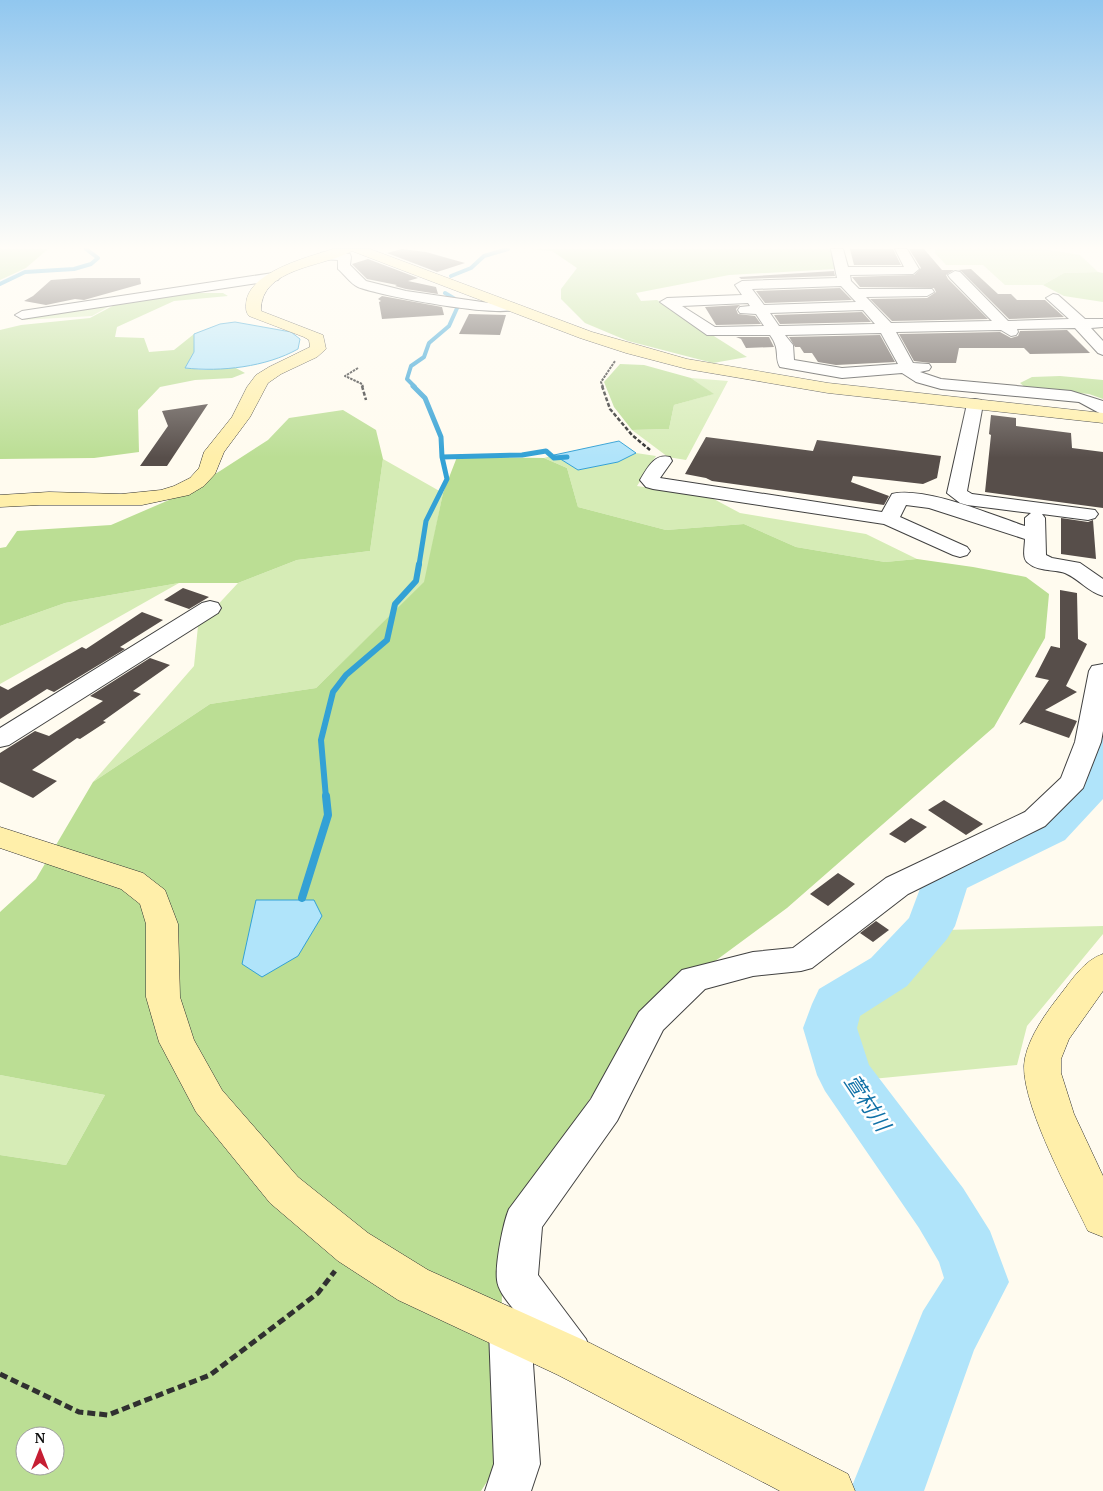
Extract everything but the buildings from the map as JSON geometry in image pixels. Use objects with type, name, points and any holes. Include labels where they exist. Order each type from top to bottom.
[{"type":"street","points":[[0,501],[30,499],[146,500],[194,484],[208,470],[214,453],[244,412],[255,387],[263,378],[276,370],[308,358],[318,349],[317,338],[304,329],[262,319]]},
{"type":"street","points":[[545,319],[632,350],[756,377],[828,388],[1103,418]]},
{"type":"street","points":[[692,319],[712,332],[885,326],[1103,323]]},
{"type":"street","points":[[766,319],[785,346],[786,364],[842,373],[941,366]]},
{"type":"street","points":[[878,319],[896,342],[910,373],[922,380],[941,384],[1071,396],[1086,399],[1099,405],[1103,410]]},
{"type":"street","points":[[999,319],[1016,339]]},
{"type":"street","points":[[1076,319],[1079,324],[1103,350]]},
{"type":"street","points":[[785,346],[896,342]]},
{"type":"street","points":[[975,404],[957,493],[967,499],[1088,514]]},
{"type":"street","points":[[663,461],[649,480],[653,483],[889,519],[960,551]]},
{"type":"street","points":[[889,519],[898,498],[932,502],[1035,536]]},
{"type":"street","points":[[1036,508],[1035,558],[1046,564],[1072,568],[1103,589]]},
{"type":"street","points":[[0,739],[210,608]]},
{"type":"street","points":[[574,1359],[517,1280],[523,1222],[604,1110],[651,1021],[694,980],[753,964],[801,959],[897,886],[926,870],[1035,820],[1073,782],[1096,745],[1101,671],[1103,670]]},
{"type":"street","points":[[0,837],[132,881],[154,898],[162,924],[163,997],[177,1042],[209,1101],[284,1190],[352,1247],[413,1285],[574,1359],[831,1491]]},
{"type":"street","points":[[1103,967],[1056,1028],[1042,1061],[1051,1106],[1103,1218]]},
{"type":"street","points":[[508,1491],[517,1464],[510,1330]]},
{"type":"path","points":[[632,350],[616,360],[601,382],[610,409],[632,435],[663,461]]},
{"type":"path","points":[[358,368],[345,376],[362,384],[366,400]]},
{"type":"path","points":[[0,1374],[80,1412],[108,1415],[210,1374],[318,1293],[352,1247]]},
{"type":"green space","points":[[25,319],[47,319],[23,320]]},
{"type":"green space","points":[[84,319],[135,319],[117,327],[115,337],[144,338],[149,352],[174,350],[194,334],[194,352],[185,368],[204,370],[234,367],[245,373],[232,378],[195,380],[160,387],[138,410],[139,452],[94,458],[0,459],[0,330],[21,325]]},
{"type":"green space","points":[[581,319],[686,319],[747,357],[713,363],[628,341],[585,323]]},
{"type":"green space","points":[[620,364],[644,365],[691,378],[714,394],[674,405],[669,429],[632,430],[614,407],[604,382]]},
{"type":"green space","points":[[1060,376],[1103,380],[1103,399],[1089,394],[1026,388],[1020,383],[1032,377]]},
{"type":"green space","points":[[691,378],[728,381],[686,460],[668,457],[632,430],[669,429],[674,405],[713,394]]},
{"type":"green space","points":[[343,410],[376,430],[383,459],[370,551],[297,560],[238,583],[179,583],[65,603],[0,626],[0,548],[6,547],[17,531],[111,525],[176,497],[220,471],[268,440],[289,418]]},
{"type":"green space","points":[[636,453],[656,456],[637,486],[710,497],[740,513],[866,534],[917,559],[885,562],[796,547],[744,524],[666,530],[578,507],[567,468],[544,458],[554,455],[578,470],[618,462]]},
{"type":"green space","points":[[457,457],[544,458],[567,468],[578,507],[666,530],[744,524],[796,547],[885,562],[917,559],[1026,577],[1049,594],[1045,638],[994,727],[787,908],[646,1012],[503,1233],[499,1463],[481,1491],[0,1491],[0,1155],[66,1165],[105,1095],[0,1075],[0,912],[36,879],[93,782],[210,704],[316,688],[424,582],[443,493]]},
{"type":"green space","points":[[383,459],[443,493],[425,582],[316,688],[210,704],[93,782],[194,666],[198,626],[238,583],[297,560],[370,551]]},
{"type":"green space","points":[[179,583],[0,684],[0,626],[65,603]]},
{"type":"green space","points":[[1103,926],[1103,934],[1027,1026],[1017,1065],[872,1079],[849,1035],[858,1007],[909,976],[944,930]]},
{"type":"green space","points":[[0,1075],[105,1095],[66,1165],[0,1155]]},
{"type":"water","points":[[235,322],[291,332],[300,339],[298,349],[272,360],[243,367],[185,368],[194,352],[194,334],[220,324]]},
{"type":"water","points":[[619,441],[636,453],[618,462],[578,470],[554,455]]},
{"type":"water","points":[[256,900],[314,900],[322,916],[298,956],[262,977],[242,964]]},
{"type":"waterway","points":[[415,387],[407,379],[411,366],[424,357],[429,343],[449,326],[452,319]]},
{"type":"waterway","points":[[413,386],[425,398],[441,437],[442,457]]},
{"type":"waterway","points":[[442,457],[522,455],[546,451],[554,458],[567,457]]},
{"type":"waterway","points":[[419,565],[426,521],[447,479],[442,457]]},
{"type":"waterway","points":[[326,798],[321,740],[333,692],[346,675],[387,640],[395,604],[416,581],[419,564]]},
{"type":"waterway","name":"萱村川","points":[[887,1491],[947,1334],[977,1282],[968,1252],[941,1208],[845,1075],[830,1028],[838,1004],[889,972],[930,926],[947,878],[1049,829],[1093,784],[1103,744]]},
{"type":"waterway","points":[[302,898],[328,815],[326,796]]}]
